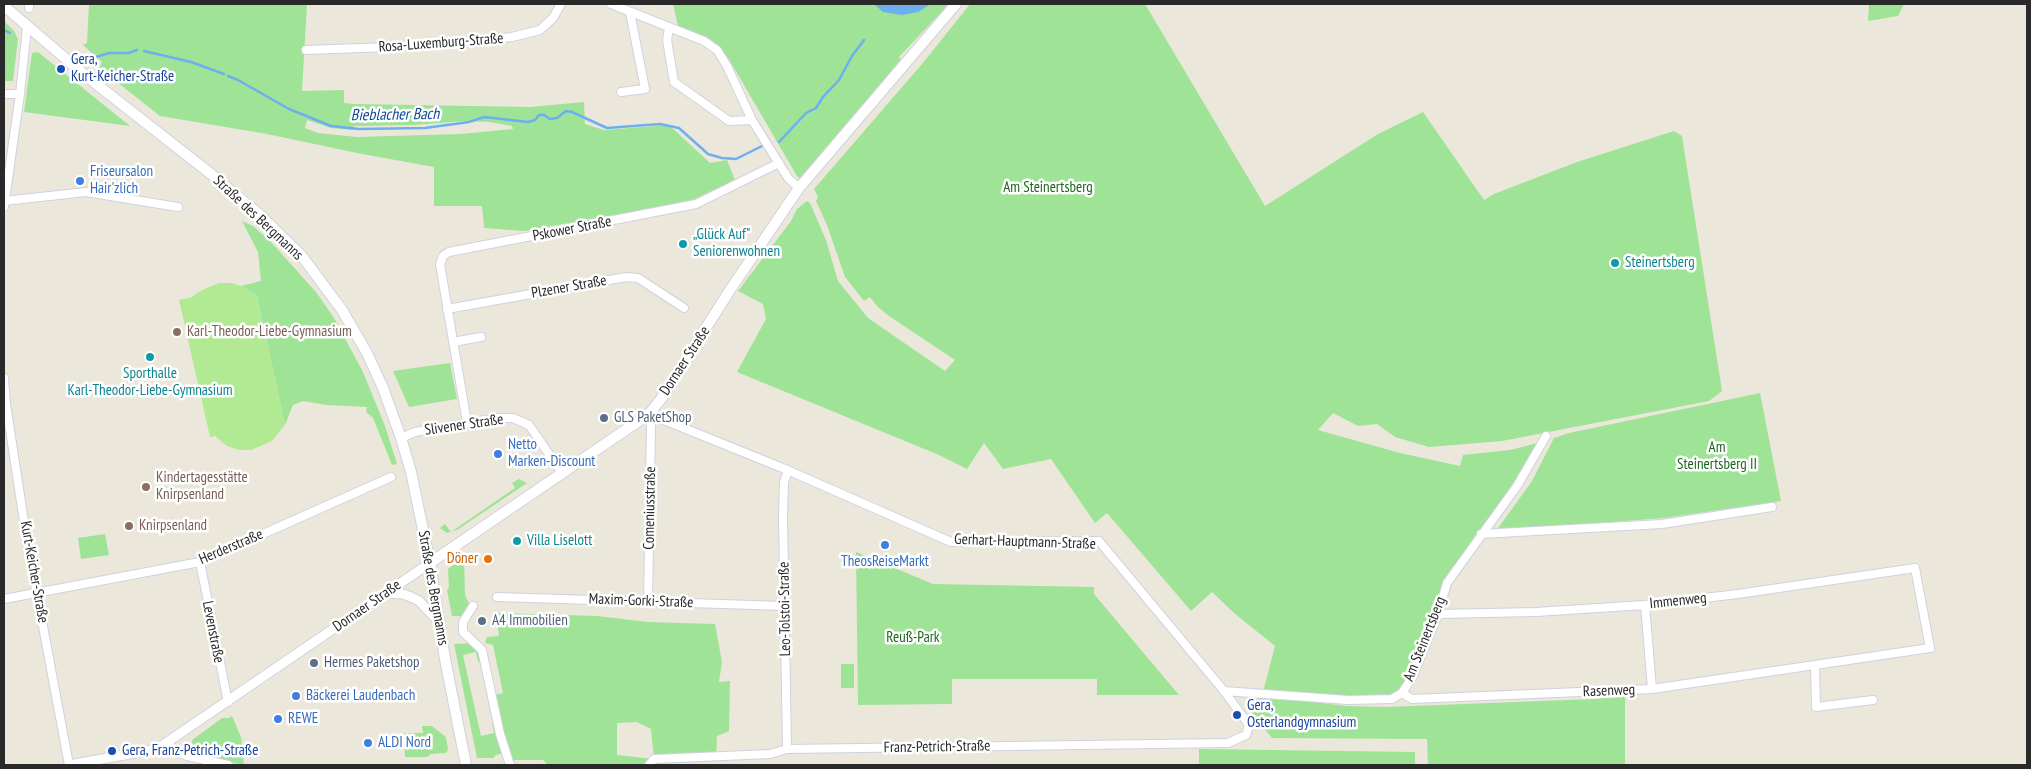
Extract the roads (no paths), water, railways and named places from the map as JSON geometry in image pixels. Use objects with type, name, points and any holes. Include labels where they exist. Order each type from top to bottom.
[{"type":"main road","name":"Dornaer Straße","points":[[430,563],[649,414],[661,399],[730,290],[799,188],[956,4]]},
{"type":"main road","name":"Straße des Bergmanns","points":[[4,6],[27,28],[255,211],[301,255],[342,310],[367,353],[406,436],[411,472],[430,563],[466,765]]},
{"type":"street","name":"Rosa-Luxemburg-Straße","points":[[306,50],[416,46],[512,38],[540,30],[553,18],[561,4]]},
{"type":"street","points":[[611,4],[704,41],[717,50],[727,66],[752,120],[788,178],[799,188]]},
{"type":"street","points":[[621,92],[645,89],[630,12]]},
{"type":"street","points":[[4,207],[27,28]]},
{"type":"street","points":[[669,28],[667,40],[674,82],[730,121],[752,120]]},
{"type":"street","points":[[4,94],[20,94]]},
{"type":"street","name":"Pskower Straße","points":[[467,423],[440,264],[443,256],[449,252],[696,204],[779,163]]},
{"type":"street","points":[[4,200],[86,192],[178,207]]},
{"type":"street","name":"Plzener Straße","points":[[447,309],[626,277],[638,278],[684,308]]},
{"type":"street","points":[[453,342],[481,337]]},
{"type":"street","name":"Kurt-Keicher-Straße","points":[[4,378],[6,404],[37,593],[69,765]]},
{"type":"street","name":"Comeniusstraße","points":[[648,602],[651,452],[649,414]]},
{"type":"street","name":"Gerhart-Hauptmann-Straße","points":[[649,414],[788,471],[951,542],[1099,541],[1224,690],[1249,725],[1246,735],[1228,743]]},
{"type":"street","name":"Slivener Straße","points":[[406,436],[467,423],[497,418],[513,418],[521,420],[528,425],[562,473]]},
{"type":"street","name":"Am Steinertsberg","points":[[1224,690],[1348,700],[1392,699],[1402,693],[1412,678],[1438,614],[1447,583],[1517,486],[1546,436]]},
{"type":"street","name":"Leo-Tolstoi-Straße","points":[[787,749],[784,482],[788,471]]},
{"type":"street","name":"Herderstraße","points":[[4,598],[200,562],[391,477]]},
{"type":"street","points":[[1481,534],[1662,524],[1772,507]]},
{"type":"street","name":"Levenstraße","points":[[200,562],[228,702]]},
{"type":"street","name":"Dornaer Straße","points":[[69,765],[157,749],[168,743],[430,563]]},
{"type":"street","name":"Immenweg","points":[[1438,614],[1536,612],[1645,605],[1738,594],[1916,568],[1930,648]]},
{"type":"street","points":[[386,593],[403,594],[411,597],[423,605],[439,622]]},
{"type":"street","name":"Maxim-Gorki-Straße","points":[[498,597],[785,606]]},
{"type":"street","points":[[1645,605],[1652,689]]},
{"type":"street","name":"Straße des Bergmanns","points":[[473,606],[463,622],[463,632],[482,650],[500,734],[510,765]]},
{"type":"street","name":"Rasenweg","points":[[1402,693],[1412,699],[1652,689],[1930,648]]},
{"type":"street","points":[[1815,665],[1816,707],[1873,700]]},
{"type":"street","points":[[168,743],[175,751],[187,756],[228,765]]},
{"type":"street","name":"Franz-Petrich-Straße","points":[[652,762],[770,754],[787,749],[1228,743]]},
{"type":"water","points":[[874,4],[931,4],[918,12],[902,15],[883,12]]},
{"type":"waterway","name":"Bieblacher Bach","points":[[4,30],[10,33]]},
{"type":"waterway","name":"Bieblacher Bach","points":[[779,142],[806,113],[816,108],[823,97],[839,80],[852,56],[864,40]]},
{"type":"waterway","name":"Bieblacher Bach","points":[[96,57],[109,53],[129,53],[137,50]]},
{"type":"waterway","name":"Bieblacher Bach","points":[[144,51],[191,62],[224,74]]},
{"type":"waterway","name":"Bieblacher Bach","points":[[228,76],[289,109],[331,126],[359,129],[425,128],[469,122],[484,117],[528,122],[535,120],[539,115],[544,115],[550,119],[557,118],[566,111],[607,128],[660,124],[679,128],[708,154],[722,158],[736,159],[762,146]]},
{"type":"place","name":"Gera, Kurt-Keicher-Straße","points":[[61,69]]},
{"type":"place","name":"Friseursalon Hair'zlich","points":[[80,181]]},
{"type":"place","name":"„Glück Auf\" Seniorenwohnen","points":[[683,244]]},
{"type":"place","name":"Steinertsberg","points":[[1615,263]]},
{"type":"place","name":"Karl-Theodor-Liebe-Gymnasium","points":[[177,332]]},
{"type":"place","name":"Sporthalle Karl-Theodor-Liebe-Gymnasium","points":[[150,357]]},
{"type":"place","name":"GLS PaketShop","points":[[604,418]]},
{"type":"place","name":"Netto Marken-Discount","points":[[498,454]]},
{"type":"place","name":"Kindertagesstätte Knirpsenland","points":[[146,487]]},
{"type":"place","name":"Knirpsenland","points":[[129,526]]},
{"type":"place","name":"Villa Liselott","points":[[517,541]]},
{"type":"place","name":"TheosReiseMarkt","points":[[885,545]]},
{"type":"place","name":"Döner","points":[[488,559]]},
{"type":"place","name":"A4 Immobilien","points":[[482,621]]},
{"type":"place","name":"Hermes Paketshop","points":[[314,663]]},
{"type":"place","name":"Bäckerei Laudenbach","points":[[296,696]]},
{"type":"place","name":"Gera, Osterlandgymnasium","points":[[1237,715]]},
{"type":"place","name":"REWE","points":[[278,719]]},
{"type":"place","name":"ALDI Nord","points":[[368,743]]},
{"type":"place","name":"Gera, Franz-Petrich-Straße","points":[[112,751]]},
{"type":"park label","name":"Am Steinertsberg II","points":[[1717,456]]},
{"type":"park label","name":"Reuß-Park","points":[[913,638]]}]
